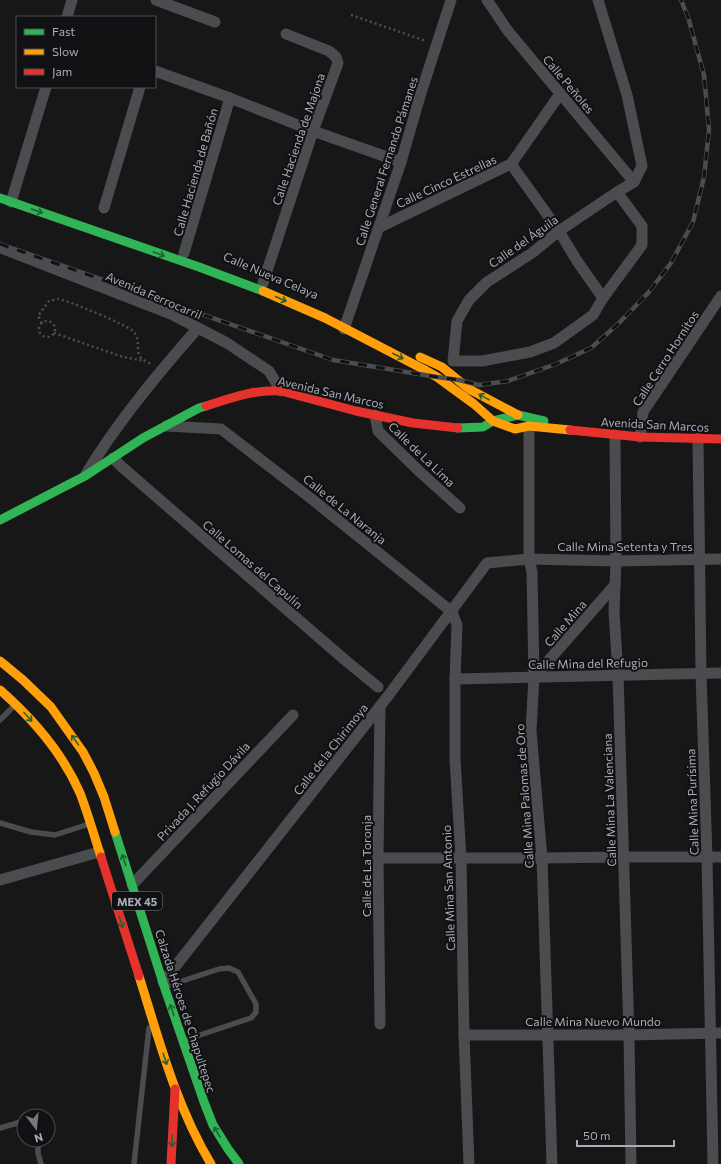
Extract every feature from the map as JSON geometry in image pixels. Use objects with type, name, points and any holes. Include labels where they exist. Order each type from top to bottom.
[{"type":"main road","name":"Calle Nueva Celaya","points":[[0,189],[12,198],[266,293],[442,367],[469,389],[518,415]]},
{"type":"main road","name":"Calle Nueva Celaya","points":[[0,198],[12,198],[55,207]]},
{"type":"main road","name":"Calle Nueva Celaya","points":[[82,217],[285,291],[437,377],[474,404],[493,421]]},
{"type":"main road","name":"Avenida San Marcos","points":[[0,520],[85,476],[143,438],[198,408],[248,393],[270,390],[281,391],[356,411],[413,423],[458,428],[483,427],[493,421],[518,415],[536,420],[587,425],[641,433],[721,439]]},
{"type":"main road","name":"Avenida San Marcos","points":[[493,421],[515,429],[529,426],[614,435],[721,431]]},
{"type":"main road","name":"Calzada Héroes de Chapultepec","points":[[0,661],[23,680],[50,707],[83,752],[94,773],[104,797],[163,984],[204,1102],[213,1125],[239,1164]]},
{"type":"main road","name":"MEX 45","points":[[0,690],[16,704],[46,737],[67,767],[76,784],[91,824],[175,1089],[188,1122],[211,1164]]},
{"type":"main road","points":[[171,1164],[175,1089]]},
{"type":"street","points":[[68,16],[72,0]]},
{"type":"street","points":[[156,0],[214,22]]},
{"type":"street","name":"Calle General Fernando Pámanes","points":[[345,325],[380,227],[451,0]]},
{"type":"street","name":"Calle Peñoles","points":[[487,0],[508,31],[634,182]]},
{"type":"street","points":[[598,0],[627,95],[642,166],[634,182]]},
{"type":"street","name":"Calle Hacienda de Majona","points":[[263,283],[313,131],[338,63],[336,57],[329,51],[286,34]]},
{"type":"street","points":[[156,71],[230,98],[313,131],[401,162]]},
{"type":"street","points":[[12,198],[46,88]]},
{"type":"street","points":[[104,208],[140,88]]},
{"type":"street","name":"Calle Cinco Estrellas","points":[[380,227],[511,164],[560,94]]},
{"type":"street","name":"Calle Hacienda de Bañón","points":[[184,253],[230,98]]},
{"type":"street","points":[[511,164],[559,231],[577,262],[603,298],[642,245],[642,226],[618,192]]},
{"type":"street","name":"Calle del Águila","points":[[603,298],[593,315],[554,344],[530,352],[482,361],[453,360],[457,321],[469,300],[488,282],[532,253],[559,231],[634,182]]},
{"type":"street","name":"Avenida Ferrocarril","points":[[0,248],[173,315],[227,343],[269,371],[281,391]]},
{"type":"street","name":"Calle Cerro Hornitos","points":[[641,433],[643,412],[720,298]]},
{"type":"street","points":[[85,476],[101,449],[161,369],[198,328]]},
{"type":"street","name":"Calle de La Lima","points":[[375,415],[378,431],[460,508]]},
{"type":"street","name":"Calle de La Naranja","points":[[164,426],[221,429],[313,500],[452,612]]},
{"type":"street","name":"Calle Mina Palomas de Oro","points":[[529,426],[529,559],[532,572],[534,677],[532,732],[542,858],[549,1034],[552,1164]]},
{"type":"street","name":"Calle Mina La Valenciana","points":[[614,435],[616,561],[614,611],[618,676],[629,1035],[631,1164]]},
{"type":"street","name":"Calle Mina Purísima","points":[[698,438],[701,673],[707,857],[716,1033],[713,1164]]},
{"type":"street","name":"Calle Lomas del Capulín","points":[[113,458],[134,478],[378,687]]},
{"type":"street","name":"Calle Mina Setenta y Tres","points":[[529,559],[616,561],[721,559]]},
{"type":"street","name":"Calle de la Chirimoya","points":[[163,984],[380,707],[487,563],[529,559]]},
{"type":"street","name":"Calle Mina","points":[[534,677],[615,585]]},
{"type":"street","name":"Calle Mina San Antonio","points":[[452,612],[457,625],[455,759],[461,858],[464,1035],[469,1164]]},
{"type":"street","name":"Calle Mina del Refugio","points":[[455,679],[721,673]]},
{"type":"street","name":"Calle de La Toronja","points":[[380,707],[378,858],[380,1024]]},
{"type":"street","name":"Privada J. Refugio Dávila","points":[[132,885],[293,715]]},
{"type":"street","points":[[0,880],[99,852]]},
{"type":"street","points":[[378,858],[721,857]]},
{"type":"street","name":"Calle Mina Nuevo Mundo","points":[[464,1035],[629,1035],[716,1033]]},
{"type":"lane","points":[[0,720],[16,704]]},
{"type":"lane","points":[[0,823],[31,832],[55,835],[91,824]]},
{"type":"lane","points":[[163,984],[228,968],[238,972],[256,1004],[256,1012],[251,1018],[182,1041]]},
{"type":"lane","points":[[134,1164],[151,1014]]},
{"type":"lane","points":[[0,1128],[16,1123]]},
{"type":"lane","points":[[38,1148],[41,1164]]},
{"type":"path","points":[[351,16],[437,45]]},
{"type":"path","points":[[42,323],[38,316],[49,301],[57,299],[67,302],[128,327],[135,332],[138,340],[138,351],[140,357],[161,369]]},
{"type":"path","points":[[42,323],[52,323],[55,328],[54,333]]},
{"type":"path","points":[[42,323],[39,327],[41,334],[48,337],[54,333]]},
{"type":"path","points":[[54,333],[123,357],[146,361]]},
{"type":"railway","points":[[0,244],[333,360],[459,380],[479,385],[508,381],[556,364],[591,348],[619,323],[649,292],[671,263],[693,222],[704,177],[709,130],[704,75],[688,17],[681,0]]},
{"type":"traffic: fast","points":[[0,198],[199,267],[263,291]]},
{"type":"traffic: fast","points":[[0,520],[85,476],[143,438],[199,408],[206,406]]},
{"type":"traffic: fast","points":[[458,428],[483,427],[493,421],[518,415],[544,421]]},
{"type":"traffic: fast","points":[[115,832],[164,986],[204,1102],[213,1125],[239,1164]]},
{"type":"traffic: slow","points":[[263,291],[325,318],[423,369],[437,377],[474,404],[493,421],[515,429],[529,426],[570,430]]},
{"type":"traffic: slow","points":[[420,357],[442,367],[469,389],[518,415]]},
{"type":"traffic: slow","points":[[0,661],[23,680],[51,707],[83,752],[104,797],[115,832]]},
{"type":"traffic: slow","points":[[0,690],[46,737],[65,764],[80,793],[101,857]]},
{"type":"traffic: slow","points":[[139,976],[161,1048],[178,1096],[211,1164]]},
{"type":"traffic: jam","points":[[206,406],[252,393],[262,391],[281,391],[356,411],[413,423],[458,428]]},
{"type":"traffic: jam","points":[[570,430],[640,437],[721,439]]},
{"type":"traffic: jam","points":[[101,857],[139,976]]},
{"type":"traffic: jam","points":[[171,1164],[175,1089]]}]
